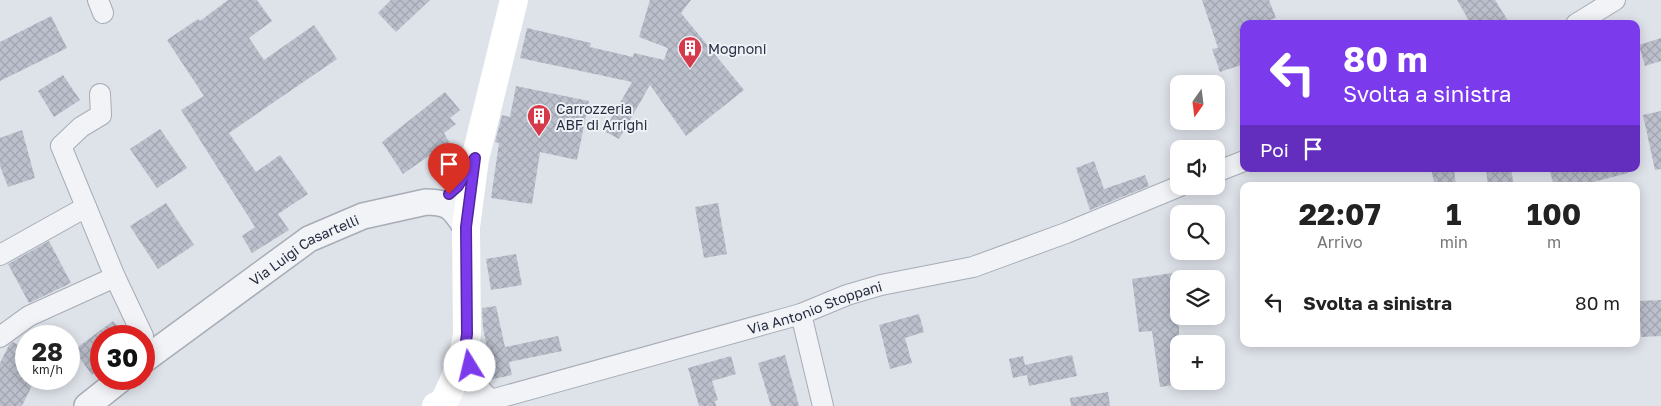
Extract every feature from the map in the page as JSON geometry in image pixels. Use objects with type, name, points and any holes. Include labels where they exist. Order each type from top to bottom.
[{"type":"main road","points":[[439,405],[457,376],[465,349],[467,334],[466,227],[475,158],[514,0]]},
{"type":"street","points":[[1583,20],[1616,0]]},
{"type":"street","name":"Via Luigi Casartelli","points":[[100,94],[101,114],[81,127],[61,146],[136,325]]},
{"type":"street","points":[[435,202],[458,186],[475,158]]},
{"type":"street","points":[[1225,168],[1240,163]]},
{"type":"street","name":"Via Antonio Stoppani","points":[[439,405],[491,400],[801,314],[847,295],[881,285],[973,267],[1066,234],[1170,190]]},
{"type":"street","name":"Via Luigi Casartelli","points":[[155,341],[309,239],[363,216],[426,202],[435,202]]},
{"type":"street","points":[[435,202],[446,203],[454,208],[466,227]]},
{"type":"street","points":[[0,254],[86,207]]},
{"type":"street","points":[[0,337],[29,316],[115,276]]},
{"type":"street","points":[[801,314],[823,406]]},
{"type":"street","points":[[465,349],[475,384],[491,400]]},
{"type":"street","points":[[87,406],[107,390]]},
{"type":"building","points":[[228,0],[257,0],[272,21],[249,38],[264,60],[314,25],[337,59],[229,133],[256,172],[280,155],[308,194],[278,214],[289,230],[252,253],[242,236],[255,227],[181,110],[204,96],[167,40],[198,19],[200,21]]},
{"type":"building","points":[[391,0],[430,0],[396,32],[378,13]]},
{"type":"building","name":"Mognoni","points":[[650,0],[691,0],[681,13],[744,90],[686,136],[650,85],[619,139],[604,131],[632,82],[520,58],[527,28],[591,43],[590,47],[633,57],[634,53],[664,60],[668,48],[639,37]]},
{"type":"building","points":[[1202,0],[1269,0],[1276,18],[1269,20],[1240,20],[1240,65],[1220,72],[1212,49],[1218,48]]},
{"type":"building","points":[[1457,0],[1495,0],[1508,20],[1469,20]]},
{"type":"building","points":[[51,16],[67,48],[0,81],[0,42]]},
{"type":"building","points":[[1661,38],[1661,61],[1645,66],[1640,45]]},
{"type":"building","points":[[63,75],[80,100],[54,117],[38,91]]},
{"type":"building","points":[[516,86],[589,101],[577,160],[540,152],[532,204],[491,198],[499,143],[495,142],[502,115],[510,117]]},
{"type":"building","points":[[445,92],[460,110],[450,118],[456,124],[444,133],[449,142],[403,174],[382,142]]},
{"type":"building","points":[[1661,111],[1661,169],[1655,170],[1643,115]]},
{"type":"building","points":[[160,129],[187,168],[157,188],[130,149]]},
{"type":"building","points":[[22,130],[35,178],[8,187],[0,166],[0,138]]},
{"type":"building","points":[[1094,161],[1104,189],[1145,175],[1149,186],[1090,210],[1076,168]]},
{"type":"building","points":[[1432,172],[1454,172],[1456,182],[1434,182]]},
{"type":"building","points":[[1486,172],[1512,172],[1513,182],[1488,182]]},
{"type":"building","points":[[1550,172],[1628,173],[1593,182],[1553,182]]},
{"type":"building","points":[[166,203],[194,245],[158,269],[130,226]]},
{"type":"building","points":[[718,203],[727,254],[704,258],[695,207]]},
{"type":"building","points":[[49,241],[71,283],[29,303],[8,264]]},
{"type":"building","points":[[516,254],[522,285],[491,290],[486,259]]},
{"type":"building","points":[[1170,273],[1170,325],[1179,325],[1179,335],[1170,335],[1170,385],[1160,387],[1152,331],[1139,332],[1132,279]]},
{"type":"building","points":[[1661,300],[1661,336],[1641,337],[1640,301]]},
{"type":"building","points":[[496,306],[505,347],[558,336],[562,351],[509,362],[512,375],[489,380],[486,368],[491,367],[483,328],[482,308]]},
{"type":"building","points":[[919,314],[924,332],[905,338],[912,363],[890,369],[879,325]]},
{"type":"building","points":[[113,321],[116,325],[108,325]]},
{"type":"building","points":[[90,338],[90,372],[80,358],[80,346]]},
{"type":"building","points":[[13,342],[15,343],[15,390],[30,390],[22,406],[0,406],[0,363],[9,345]]},
{"type":"building","points":[[785,355],[799,406],[771,406],[758,363]]},
{"type":"building","points":[[1072,355],[1077,376],[1029,386],[1025,365]]},
{"type":"building","points":[[731,356],[736,374],[712,381],[718,400],[715,401],[716,406],[699,406],[688,368]]},
{"type":"building","points":[[1023,356],[1027,375],[1013,378],[1009,359]]},
{"type":"building","points":[[1108,392],[1110,406],[1071,406],[1070,398]]},
{"type":"place","name":"Mognoni","points":[[690,69]]},
{"type":"place","name":"Carrozzeria ABF di Arrighi","points":[[539,137]]},
{"type":"route","points":[[449,194],[458,186],[475,158],[466,227],[467,334],[465,349],[470,366]]}]
